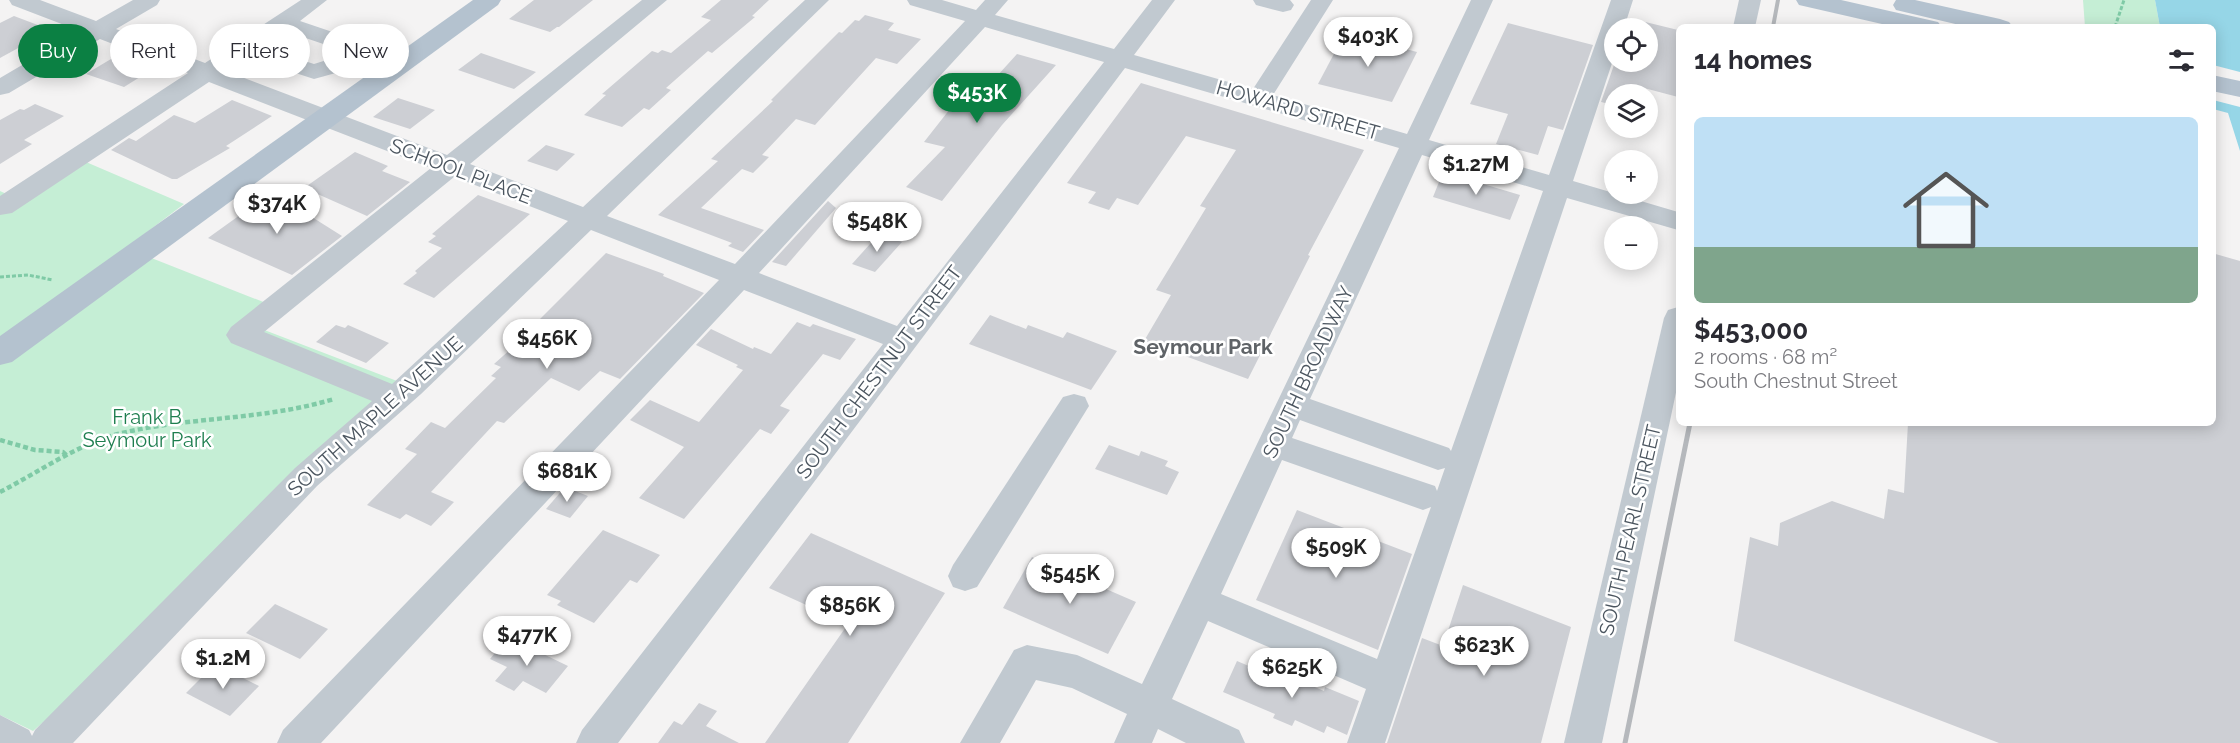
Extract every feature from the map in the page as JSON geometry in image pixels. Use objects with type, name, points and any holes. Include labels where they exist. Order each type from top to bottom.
[{"type":"main road","points":[[409,57],[489,0]]},
{"type":"main road","points":[[1808,0],[1846,4],[1918,24]]},
{"type":"main road","points":[[1883,0],[1987,24]]},
{"type":"main road","points":[[0,353],[136,252],[380,78]]},
{"type":"main road","points":[[2216,84],[2240,89]]},
{"type":"street","name":"SCHOOL PLACE","points":[[20,0],[903,340]]},
{"type":"street","points":[[0,88],[149,0]]},
{"type":"street","points":[[279,24],[316,0]]},
{"type":"street","points":[[396,398],[241,335],[656,0]]},
{"type":"street","name":"SOUTH MAPLE AVENUE","points":[[48,743],[306,477],[396,398],[818,0]]},
{"type":"street","name":"HOWARD STREET","points":[[918,0],[989,9],[1119,58],[1676,219]]},
{"type":"street","name":"SOUTH CHESTNUT STREET","points":[[595,743],[1164,0]]},
{"type":"street","points":[[1259,99],[1322,0]]},
{"type":"street","name":"SOUTH BROADWAY","points":[[1132,743],[1482,0]]},
{"type":"street","points":[[1366,743],[1623,0]]},
{"type":"street","points":[[1745,24],[1750,0]]},
{"type":"street","points":[[296,743],[739,277],[989,9]]},
{"type":"street","points":[[282,22],[322,36]]},
{"type":"street","points":[[3,207],[209,70]]},
{"type":"street","name":"SOUTH PEARL STREET","points":[[1583,743],[1676,327]]},
{"type":"street","points":[[1292,405],[1438,457]]},
{"type":"street","points":[[965,576],[1074,406]]},
{"type":"street","points":[[1274,444],[1423,496]]},
{"type":"street","points":[[1200,601],[1387,681]]},
{"type":"street","points":[[979,743],[1027,662],[1077,672],[1226,743]]},
{"type":"street","points":[[0,733],[16,743]]},
{"type":"path","points":[[2116,24],[2124,0]]},
{"type":"path","points":[[0,277],[28,275],[53,280]]},
{"type":"path","points":[[0,492],[96,441],[118,434],[154,427],[255,418],[304,408],[342,396]]},
{"type":"path","points":[[0,440],[35,450],[60,451],[67,456]]},
{"type":"green space","points":[[2083,0],[2155,0],[2159,24],[2085,24]]},
{"type":"green space","name":"Frank B Seymour Park","points":[[72,156],[184,204],[126,248],[276,307],[254,326],[410,386],[194,590],[33,731],[0,715],[0,191],[11,196]]},
{"type":"water","points":[[2155,0],[2240,0],[2240,151],[2228,113],[2216,110],[2216,24],[2159,24]]},
{"type":"pier","points":[[2216,66],[2240,72],[2240,107],[2216,101]]},
{"type":"building","points":[[534,0],[593,0],[550,32],[509,19]]},
{"type":"building","points":[[721,0],[769,0],[752,16],[755,17],[712,53],[708,51],[666,88],[671,90],[649,110],[644,108],[622,127],[584,115],[606,95],[602,94],[652,51],[658,53],[662,50],[671,53],[711,20],[701,17]]},
{"type":"building","points":[[865,15],[894,23],[888,30],[921,39],[897,64],[876,58],[815,125],[796,119],[762,155],[769,157],[753,173],[742,169],[701,208],[764,230],[743,252],[728,246],[732,243],[658,215],[718,161],[711,159],[773,101],[771,100],[839,32],[842,33],[855,20],[859,21]]},
{"type":"building","points":[[14,16],[35,24],[18,24],[18,48],[0,58],[0,23]]},
{"type":"building","points":[[1508,23],[1593,45],[1563,130],[1548,126],[1538,155],[1496,144],[1508,114],[1470,104]]},
{"type":"building","points":[[1658,25],[1676,30],[1676,96],[1658,92],[1658,84],[1607,84],[1612,72],[1658,72]]},
{"type":"building","points":[[1345,33],[1417,52],[1392,102],[1318,84]]},
{"type":"building","points":[[481,53],[536,72],[514,89],[458,70]]},
{"type":"building","points":[[1017,54],[1056,65],[1002,125],[942,201],[906,187],[945,147],[924,142],[968,86],[973,84],[988,86]]},
{"type":"building","points":[[110,60],[110,78],[138,78],[124,87],[98,78],[98,67]]},
{"type":"building","points":[[1141,83],[1364,150],[1308,255],[1310,256],[1248,379],[1144,341],[1171,295],[1156,290],[1206,208],[1200,206],[1236,150],[1186,136],[1138,205],[1117,198],[1109,210],[1088,203],[1096,192],[1067,183]]},
{"type":"building","points":[[398,98],[435,110],[410,129],[373,117]]},
{"type":"building","points":[[232,100],[272,116],[226,146],[230,148],[177,179],[172,179],[111,150],[129,138],[136,141],[174,115],[195,123]]},
{"type":"building","points":[[35,104],[64,116],[24,140],[32,144],[0,164],[0,120]]},
{"type":"building","points":[[546,145],[575,154],[557,171],[527,161]]},
{"type":"building","points":[[355,152],[388,166],[382,171],[410,182],[367,216],[304,188]]},
{"type":"building","points":[[1443,172],[1520,195],[1510,220],[1433,197]]},
{"type":"building","points":[[277,195],[342,236],[292,275],[208,238],[265,197],[271,199]]},
{"type":"building","points":[[478,195],[530,214],[434,298],[403,284],[442,248],[428,242],[436,236],[432,234]]},
{"type":"building","points":[[828,201],[836,208],[786,266],[772,262]]},
{"type":"building","points":[[879,234],[902,242],[875,272],[852,264]]},
{"type":"building","points":[[606,253],[664,274],[663,276],[704,293],[620,379],[600,371],[579,391],[551,378],[504,423],[497,421],[431,492],[454,502],[431,526],[406,514],[400,519],[367,505],[417,454],[405,449],[431,422],[445,428],[496,378],[491,376],[501,367],[494,364],[532,330],[530,329]]},
{"type":"building","points":[[2216,254],[2240,261],[2240,743],[1999,743],[1734,641],[1750,537],[1778,546],[1780,523],[1832,501],[1884,519],[1888,489],[1904,493],[1908,426],[2216,426]]},
{"type":"building","points":[[990,315],[1026,329],[1028,325],[1063,338],[1067,332],[1117,351],[1091,390],[969,344]]},
{"type":"building","points":[[797,322],[810,327],[813,324],[856,339],[840,360],[823,354],[780,406],[790,410],[771,434],[760,429],[684,519],[639,498],[684,447],[630,420],[650,400],[699,422],[743,370],[736,367],[738,365],[696,345],[711,329],[753,349],[754,347],[771,354]]},
{"type":"building","points":[[336,325],[345,328],[348,325],[389,343],[366,363],[316,342]]},
{"type":"building","points":[[1109,445],[1139,456],[1141,451],[1168,461],[1165,466],[1179,472],[1167,495],[1095,469]]},
{"type":"building","points":[[565,487],[588,496],[570,518],[546,509]]},
{"type":"building","points":[[1297,510],[1412,554],[1378,650],[1256,600]]},
{"type":"building","points":[[603,530],[660,555],[637,583],[630,580],[594,623],[557,605],[561,601],[547,595]]},
{"type":"building","points":[[811,533],[945,593],[848,743],[765,743],[848,624],[769,588]]},
{"type":"building","points":[[1032,557],[1136,602],[1108,654],[1003,608]]},
{"type":"building","points":[[1463,585],[1571,627],[1541,743],[1387,743],[1422,638],[1443,646]]},
{"type":"building","points":[[275,604],[328,629],[300,659],[246,633]]},
{"type":"building","points":[[508,637],[568,666],[546,693],[523,681],[514,691],[495,681],[507,667],[490,659]]},
{"type":"building","points":[[1237,661],[1263,672],[1266,666],[1324,691],[1325,687],[1359,701],[1347,735],[1327,726],[1324,733],[1295,720],[1292,726],[1273,718],[1275,714],[1223,692]]},
{"type":"building","points":[[215,664],[259,686],[230,716],[186,693]]},
{"type":"building","points":[[699,703],[717,711],[706,726],[739,743],[658,743],[674,721],[682,725]]},
{"type":"railway","points":[[1774,24],[1778,0]]},
{"type":"railway","points":[[1625,743],[1689,426]]},
{"type":"district","name":"Seymour Park","points":[[1203,347]]}]
